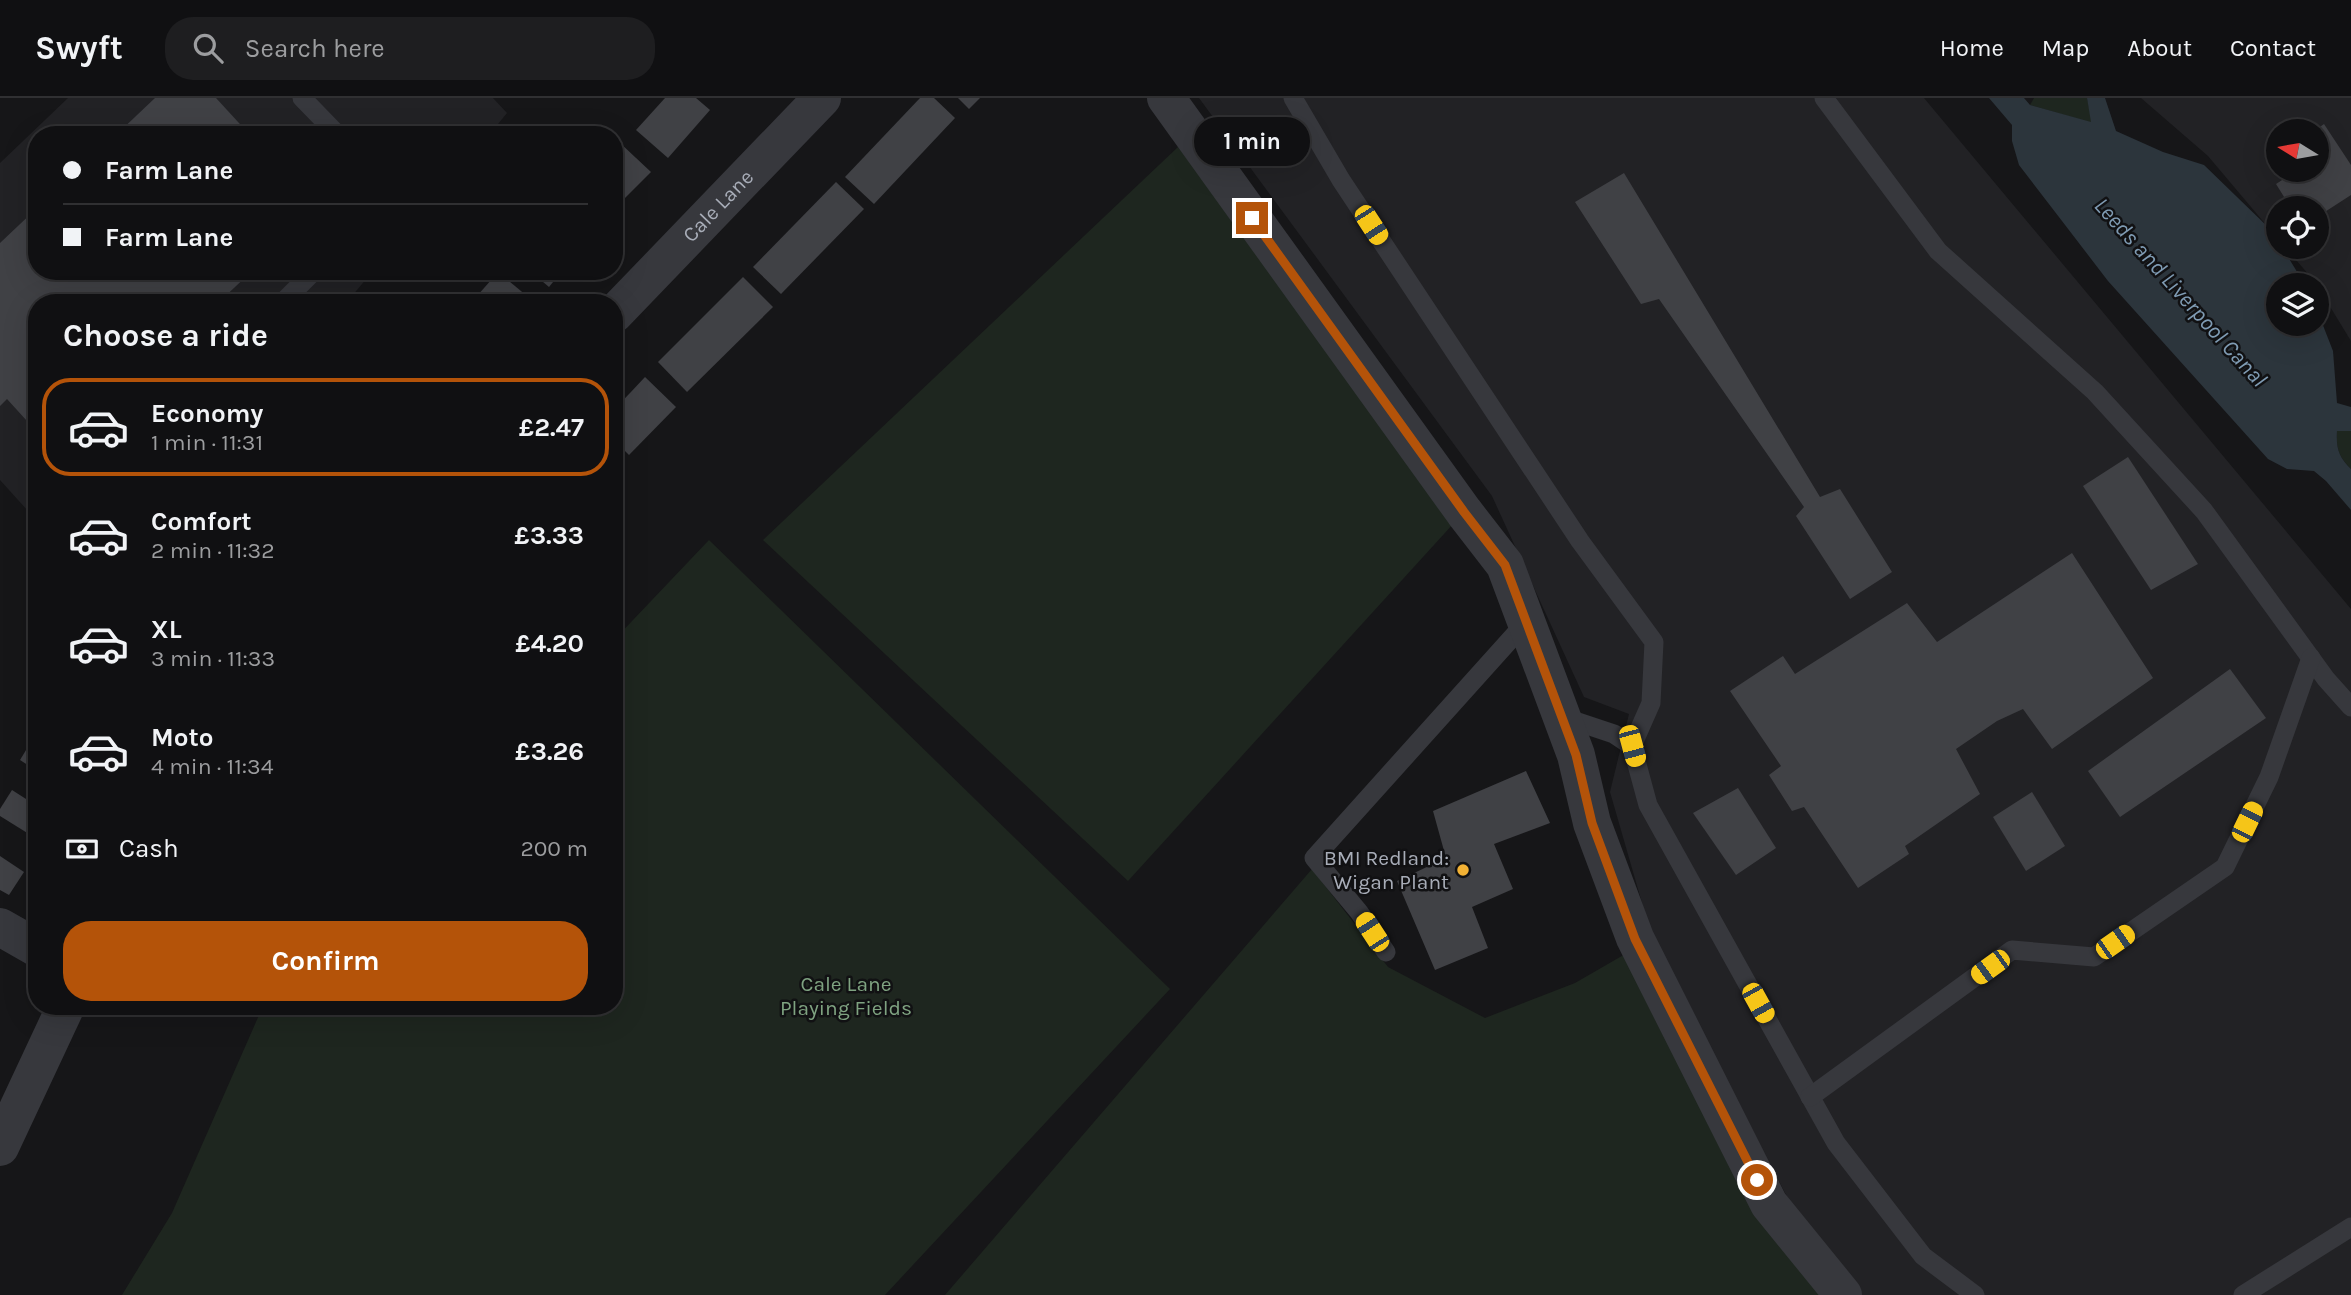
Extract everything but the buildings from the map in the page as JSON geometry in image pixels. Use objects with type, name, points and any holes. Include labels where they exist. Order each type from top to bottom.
[{"type":"street","name":"Cale Lane","points":[[623,305],[822,98]]},
{"type":"street","points":[[1166,98],[1505,565],[1576,755],[1592,823],[1635,939],[1769,1204],[1843,1295]]},
{"type":"street","points":[[0,927],[28,943]]},
{"type":"street","points":[[0,1147],[62,1015]]},
{"type":"lane","points":[[302,98],[329,126]]},
{"type":"lane","points":[[1293,98],[1341,180],[1565,518],[1654,642],[1651,703],[1632,746],[1648,805],[1836,1143],[1923,1256],[1975,1295]]},
{"type":"lane","points":[[1824,98],[1938,251],[2095,392],[2204,511],[2311,658],[2351,707]]},
{"type":"lane","points":[[291,294],[305,280]]},
{"type":"lane","points":[[1386,952],[1359,912],[1314,858],[1526,622]]},
{"type":"lane","points":[[1810,1097],[2012,950],[2094,957],[2225,867],[2269,778],[2311,658]]},
{"type":"lane","points":[[1562,717],[1614,734],[1632,746]]},
{"type":"lane","points":[[2243,1295],[2351,1227]]},
{"type":"shaded area","points":[[68,98],[493,98],[507,113],[496,126],[39,126]]},
{"type":"shaded area","points":[[1199,98],[1924,98],[2351,609],[2351,1295],[1859,1295],[1794,1210],[1653,941],[1610,792],[1629,714],[1584,697],[1492,496]]},
{"type":"shaded area","points":[[2141,98],[2351,98],[2351,341],[2329,305],[2329,273],[2307,273],[2295,259],[2329,259],[2329,196],[2266,196],[2266,225],[2208,156]]},
{"type":"shaded area","points":[[28,136],[28,280],[365,280],[354,294],[28,294],[28,511],[0,480],[0,163]]},
{"type":"green space","points":[[2034,98],[2087,98],[2092,123],[2030,105]]},
{"type":"green space","points":[[1178,147],[1464,512],[1128,881],[763,540]]},
{"type":"green space","points":[[2337,431],[2351,431],[2351,469],[2339,452]]},
{"type":"green space","name":"Cale Lane Playing Fields","points":[[709,540],[1170,989],[885,1295],[122,1295],[172,1213],[259,1015],[623,1015],[623,631]]},
{"type":"green space","points":[[1312,869],[1388,967],[1485,1018],[1575,983],[1627,953],[1827,1295],[945,1295]]},
{"type":"water","name":"Leeds and Liverpool Canal","points":[[1989,98],[2024,98],[2030,105],[2091,122],[2087,98],[2105,98],[2116,131],[2163,152],[2204,165],[2266,225],[2266,259],[2289,259],[2298,273],[2266,273],[2266,336],[2327,336],[2333,351],[2337,403],[2351,407],[2351,431],[2337,431],[2337,437],[2339,452],[2351,469],[2351,510],[2314,471],[2287,469],[2268,459],[2108,281],[2019,165],[2012,141],[2012,125]]},
{"type":"place","name":"BMI Redland: Wigan Plant","points":[[1463,870]]},
{"type":"route","points":[[1252,218],[1505,565],[1576,755],[1592,823],[1635,939],[1757,1180]]}]
